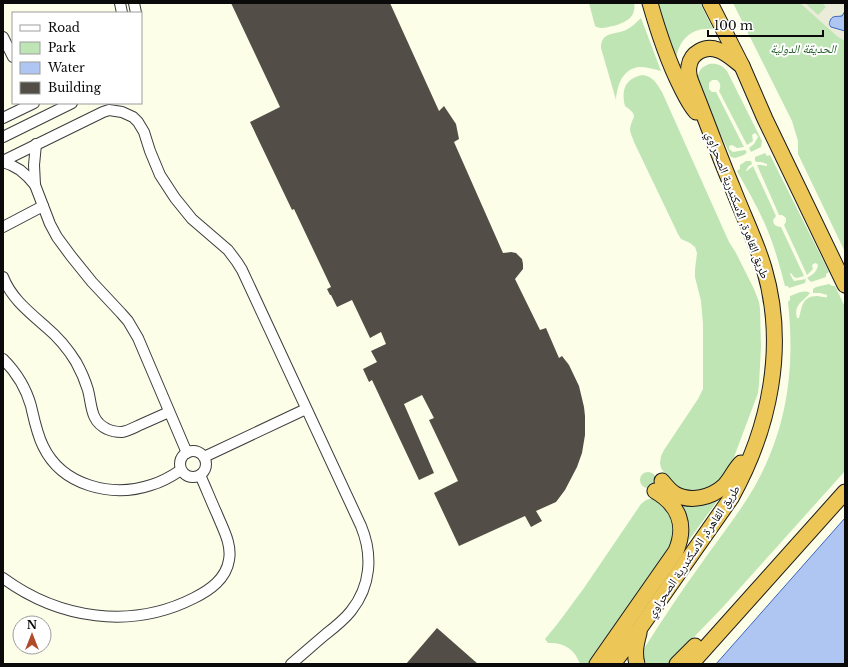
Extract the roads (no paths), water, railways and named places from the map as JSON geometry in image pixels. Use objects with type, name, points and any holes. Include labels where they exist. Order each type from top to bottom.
[{"type":"highway","name":"طريق القاهرة, الاسكندرية الصحراوي","points":[[613,664],[731,498],[751,456],[764,416],[773,375],[774,332],[771,298],[764,267],[705,118],[693,108],[681,88],[673,70],[663,46],[650,3]]},
{"type":"highway","points":[[710,3],[742,66],[765,120],[845,285]]},
{"type":"highway","points":[[705,118],[688,71],[689,65],[694,56],[702,50],[713,48],[723,52],[742,66]]},
{"type":"highway","points":[[597,664],[678,546],[681,535],[681,524],[678,513],[658,486],[679,496],[695,498],[706,496],[716,492],[724,486],[739,465],[746,458],[751,456]]},
{"type":"highway","points":[[691,664],[845,492]]},
{"type":"highway","points":[[677,664],[720,620],[740,609]]},
{"type":"highway","points":[[637,664],[635,647],[640,628]]},
{"type":"street","points":[[3,37],[12,55]]},
{"type":"street","points":[[3,118],[19,107],[30,104]]},
{"type":"street","points":[[3,137],[70,104]]},
{"type":"street","points":[[3,161],[103,112],[109,110],[122,112],[133,117],[138,122],[144,132],[160,175],[175,198],[192,219],[223,245],[237,262],[246,278],[363,531],[368,547],[369,566],[366,582],[360,597],[351,611],[340,623],[291,664]]},
{"type":"street","points":[[34,185],[36,144]]},
{"type":"street","points":[[3,161],[20,170],[28,177],[34,185],[54,231],[71,256],[92,282],[122,313],[133,330],[138,338],[187,453]]},
{"type":"street","points":[[3,227],[43,206]]},
{"type":"street","points":[[3,277],[9,290],[27,310],[55,335],[70,353],[85,382],[91,402],[92,412],[97,422],[101,426],[116,432],[127,431],[170,412]]},
{"type":"street","points":[[3,359],[12,368],[23,385],[43,447],[54,463],[68,476],[97,488],[125,490],[152,485],[181,470]]},
{"type":"street","points":[[204,458],[306,408]]},
{"type":"street","points":[[196,452],[204,458],[206,466],[205,470],[200,475],[190,477],[181,470],[181,459],[187,453],[196,452]]},
{"type":"street","points":[[3,578],[24,592],[47,603],[72,611],[97,616],[122,617],[148,614],[174,607],[198,596],[220,581],[226,571],[230,554],[226,536],[200,475]]},
{"type":"water","points":[[845,11],[845,31],[831,27],[829,24],[832,18],[842,16]]},
{"type":"water","points":[[845,518],[845,664],[716,664]]},
{"type":"park label","name":"الحديقة الدولية","points":[[803,48]]}]
